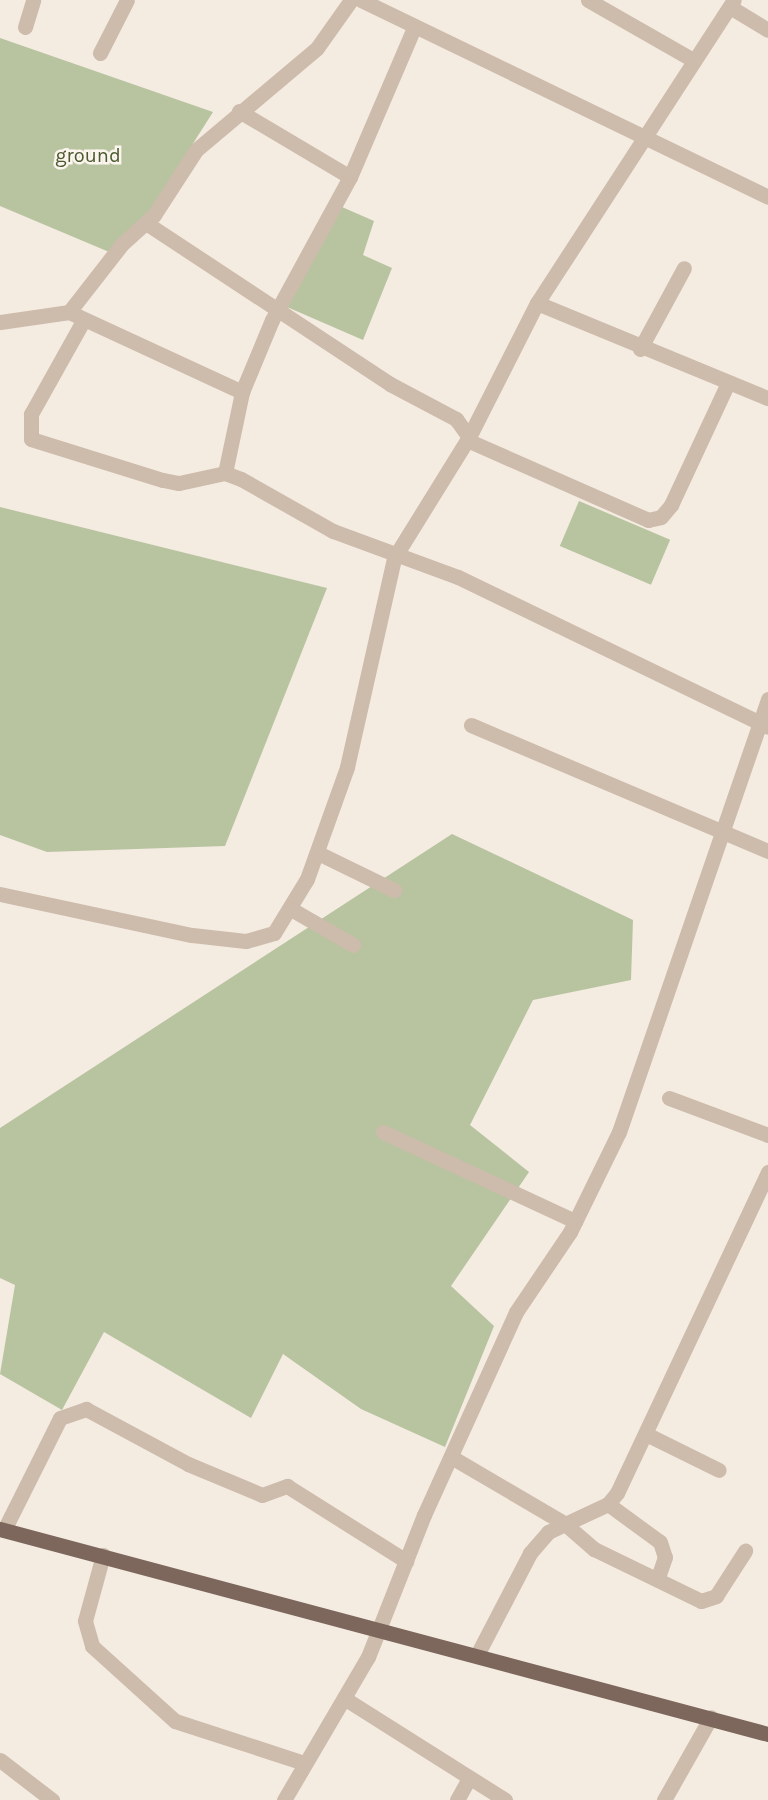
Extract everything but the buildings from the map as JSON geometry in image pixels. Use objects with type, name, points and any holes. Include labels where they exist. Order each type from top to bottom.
[{"type":"main road","points":[[2,1529],[768,1734]]},
{"type":"street","points":[[25,27],[33,0]]},
{"type":"street","points":[[100,53],[127,0]]},
{"type":"street","points":[[69,312],[122,244],[146,224],[196,150],[239,111],[317,48],[351,0]]},
{"type":"street","points":[[361,0],[414,28],[768,197]]},
{"type":"street","points":[[588,0],[693,60]]},
{"type":"street","points":[[0,894],[246,941],[274,933],[291,909],[318,853],[347,766],[394,558],[468,438],[537,303],[693,60],[732,4],[768,30]]},
{"type":"street","points":[[225,473],[242,392],[276,312],[350,177],[414,28]]},
{"type":"street","points":[[239,111],[350,177]]},
{"type":"street","points":[[146,224],[276,312],[456,419],[468,438],[648,520],[661,517],[671,505],[728,383]]},
{"type":"street","points":[[640,349],[684,268]]},
{"type":"street","points":[[537,303],[640,349],[768,398]]},
{"type":"street","points":[[0,322],[69,312],[83,321],[242,392]]},
{"type":"street","points":[[83,321],[31,414],[31,439],[179,483],[225,473],[394,558],[468,582],[762,725]]},
{"type":"street","points":[[284,1800],[304,1763],[347,1700],[405,1561],[453,1458],[516,1312],[575,1221],[620,1132],[720,831],[762,725],[768,699]]},
{"type":"street","points":[[471,725],[768,851]]},
{"type":"street","points":[[318,853],[394,890]]},
{"type":"street","points":[[291,909],[353,945]]},
{"type":"street","points":[[669,1098],[768,1135]]},
{"type":"street","points":[[383,1132],[575,1221]]},
{"type":"street","points":[[477,1655],[530,1553],[564,1522],[608,1504],[646,1434],[768,1172]]},
{"type":"street","points":[[2,1529],[60,1418],[87,1410],[179,1460],[261,1495],[287,1486],[405,1561]]},
{"type":"street","points":[[646,1434],[719,1470]]},
{"type":"street","points":[[453,1458],[564,1522],[580,1541],[709,1602],[745,1551]]},
{"type":"street","points":[[608,1504],[660,1542],[665,1557],[658,1577]]},
{"type":"street","points":[[103,1555],[85,1621],[92,1646],[175,1721],[304,1763]]},
{"type":"street","points":[[347,1700],[505,1800]]},
{"type":"street","points":[[664,1800],[711,1717]]},
{"type":"street","points":[[0,1760],[52,1800]]},
{"type":"street","points":[[457,1800],[469,1778]]},
{"type":"green space","name":"ground","points":[[0,38],[213,112],[121,257],[0,206]]},
{"type":"green space","points":[[342,207],[374,221],[363,255],[392,268],[363,340],[287,307]]},
{"type":"green space","points":[[579,501],[670,540],[651,585],[560,546]]},
{"type":"green space","points":[[0,507],[327,588],[225,846],[47,852],[0,835]]},
{"type":"green space","points":[[452,834],[633,920],[631,980],[533,1000],[470,1125],[529,1172],[451,1286],[494,1326],[445,1447],[361,1409],[283,1354],[251,1418],[104,1332],[62,1410],[0,1374],[15,1285],[0,1278],[0,1128]]}]
